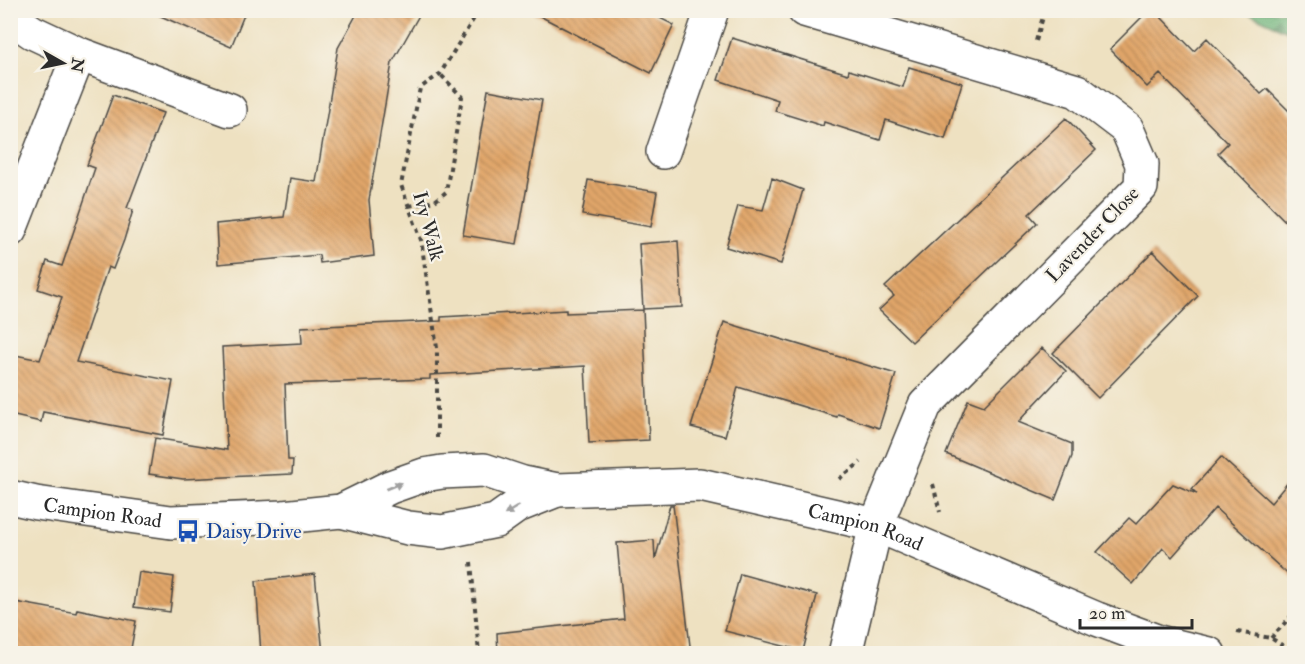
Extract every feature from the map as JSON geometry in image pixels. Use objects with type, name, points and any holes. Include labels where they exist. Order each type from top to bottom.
[{"type":"street","points":[[663,152],[712,10]]},
{"type":"street","name":"Lavender Close","points":[[804,10],[1077,91],[1127,129],[1142,164],[1141,187],[925,405],[876,525],[845,654]]},
{"type":"street","points":[[10,17],[32,32],[79,54],[230,110]]},
{"type":"street","points":[[10,230],[79,54]]},
{"type":"street","name":"Campion Road","points":[[341,511],[390,487],[424,475],[442,472],[484,470],[523,483],[556,490],[700,485],[876,525],[1097,619],[1162,650],[1209,654]]},
{"type":"street","name":"Campion Road","points":[[10,496],[44,504],[171,522],[283,517],[341,511],[417,529],[442,532],[496,521],[518,506],[556,490]]},
{"type":"path","name":"Ivy Walk","points":[[442,472],[437,444],[437,348],[421,240],[401,185],[420,88],[440,74],[479,10]]},
{"type":"path","points":[[409,206],[435,201],[446,192],[462,97],[440,74]]},
{"type":"path","points":[[467,527],[479,654]]},
{"type":"path","points":[[1271,638],[1294,613]]},
{"type":"path","points":[[1283,654],[1287,646],[1294,653]]},
{"type":"green space","points":[[1244,11],[1294,11],[1294,34]]},
{"type":"building","points":[[147,10],[246,10],[231,47]]},
{"type":"building","points":[[359,10],[422,10],[392,63],[369,200],[374,256],[320,263],[319,255],[218,264],[216,224],[284,217],[290,178],[316,182],[338,48]]},
{"type":"building","points":[[528,10],[644,10],[674,25],[651,73]]},
{"type":"building","points":[[1149,10],[1154,10],[1194,51],[1207,38],[1261,94],[1267,89],[1294,116],[1294,230],[1218,153],[1228,143],[1160,74],[1147,87],[1110,49]]},
{"type":"building","points":[[732,38],[848,74],[849,70],[903,87],[909,67],[962,83],[945,139],[886,120],[880,140],[824,122],[823,126],[775,111],[778,100],[718,80]]},
{"type":"building","points":[[488,90],[542,100],[517,244],[463,235]]},
{"type":"building","points":[[113,95],[163,113],[127,208],[133,210],[124,240],[113,269],[108,267],[76,362],[173,381],[163,435],[43,412],[41,422],[10,415],[10,354],[40,360],[62,297],[38,289],[47,261],[62,266],[95,168],[87,165]]},
{"type":"building","points":[[1066,118],[1096,150],[1029,214],[1037,223],[912,342],[879,310],[894,296],[885,287]]},
{"type":"building","points":[[772,178],[803,190],[781,264],[726,247],[738,206],[763,210]]},
{"type":"building","points":[[588,180],[657,192],[651,227],[582,215]]},
{"type":"building","points":[[678,241],[682,307],[643,309],[639,244]]},
{"type":"building","points":[[1153,251],[1198,296],[1098,398],[1053,353]]},
{"type":"building","points":[[566,310],[566,313],[643,310],[649,440],[589,443],[585,366],[430,375],[430,379],[285,384],[288,460],[293,460],[292,474],[183,479],[149,474],[155,438],[227,450],[222,347],[302,343],[301,327],[441,321],[441,317]]},
{"type":"building","points":[[724,322],[896,374],[879,428],[838,414],[837,417],[738,387],[725,436],[691,427]]},
{"type":"building","points":[[1042,348],[1066,371],[1018,422],[1072,444],[1072,456],[1055,500],[946,454],[968,400],[984,406]]},
{"type":"building","points":[[1221,457],[1271,503],[1294,475],[1294,580],[1215,508],[1172,557],[1163,548],[1133,584],[1097,552],[1129,518],[1136,524],[1173,484],[1197,494],[1192,489]]},
{"type":"building","points":[[670,505],[673,505],[691,654],[498,654],[497,633],[624,619],[617,543],[654,540],[655,560]]},
{"type":"building","points":[[139,572],[174,577],[170,612],[134,607]]},
{"type":"building","points":[[315,574],[323,654],[261,654],[256,581]]},
{"type":"building","points":[[740,574],[817,595],[803,651],[725,631]]},
{"type":"building","points":[[10,601],[76,613],[77,609],[136,621],[130,654],[10,654]]},
{"type":"place","name":"Daisy Drive","points":[[188,531]]}]
